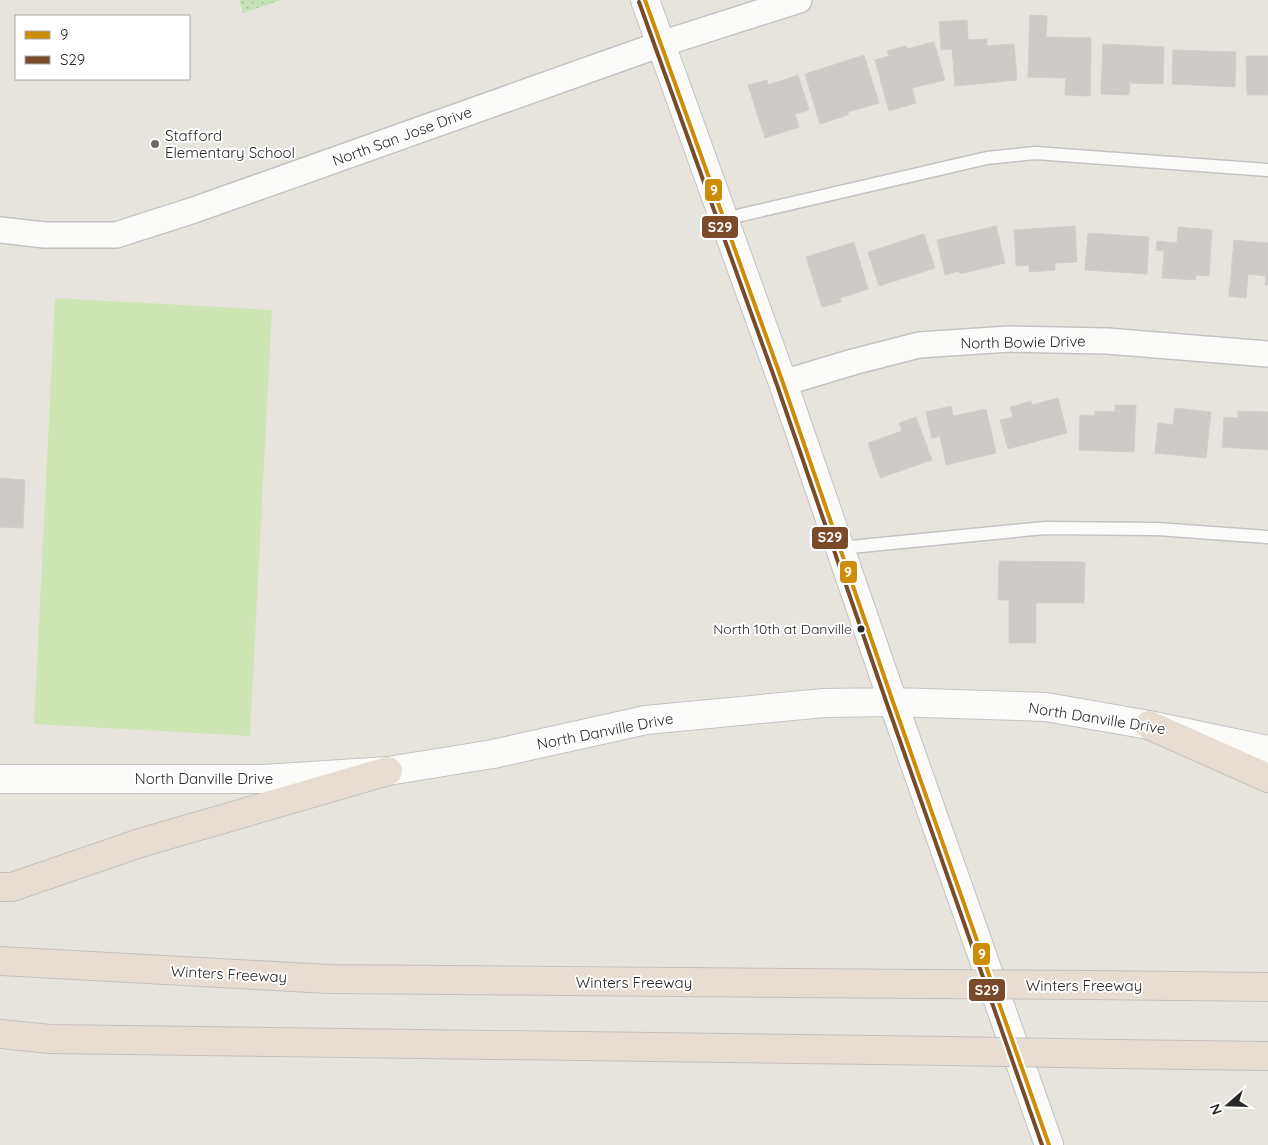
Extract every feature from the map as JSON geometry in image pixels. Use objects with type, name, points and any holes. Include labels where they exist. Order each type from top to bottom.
[{"type":"highway","points":[[1149,725],[1268,778]]},
{"type":"highway","points":[[0,887],[12,887],[140,843],[388,771]]},
{"type":"highway","name":"Winters Freeway","points":[[0,961],[329,979],[1268,987]]},
{"type":"highway","points":[[0,1034],[50,1039],[1268,1056]]},
{"type":"main road","points":[[645,0],[783,383],[892,702],[1049,1145]]},
{"type":"main road","name":"North Danville Drive","points":[[0,779],[264,779],[388,771],[493,754],[646,720],[824,703],[892,702],[1046,707],[1149,725],[1268,750]]},
{"type":"street","name":"North San Jose Drive","points":[[0,230],[45,235],[116,234],[194,210],[661,44],[799,0]]},
{"type":"street","name":"North Bowie Drive","points":[[783,383],[919,345],[1009,339],[1107,341],[1268,354]]},
{"type":"lane","points":[[724,219],[880,181],[987,158],[1035,153],[1268,170]]},
{"type":"lane","points":[[840,548],[1045,528],[1157,529],[1268,537]]},
{"type":"green space","points":[[239,0],[281,0],[243,13]]},
{"type":"green space","points":[[55,298],[272,310],[250,736],[34,724]]},
{"type":"building","points":[[1030,15],[1047,16],[1046,37],[1091,38],[1090,96],[1065,95],[1066,78],[1028,77]]},
{"type":"building","points":[[967,20],[968,40],[987,39],[987,46],[1014,44],[1017,80],[955,86],[952,49],[941,50],[939,22]]},
{"type":"building","points":[[934,42],[945,80],[912,88],[916,103],[889,111],[875,60],[889,56],[887,51],[906,46],[907,49]]},
{"type":"building","points":[[1103,44],[1164,47],[1163,84],[1130,83],[1129,95],[1101,94]]},
{"type":"building","points":[[1173,50],[1236,52],[1235,87],[1172,84]]},
{"type":"building","points":[[864,55],[879,103],[848,112],[848,115],[820,124],[805,74]]},
{"type":"building","points":[[1246,56],[1268,56],[1268,95],[1247,95]]},
{"type":"building","points":[[798,75],[809,110],[795,114],[799,127],[765,138],[748,85],[767,80],[768,85]]},
{"type":"building","points":[[996,226],[1005,263],[960,274],[959,271],[945,275],[937,240]]},
{"type":"building","points":[[1075,226],[1077,262],[1055,263],[1055,270],[1029,272],[1029,265],[1016,266],[1014,230]]},
{"type":"building","points":[[1178,227],[1212,230],[1209,276],[1196,275],[1195,280],[1162,278],[1164,251],[1156,250],[1157,241],[1177,243]]},
{"type":"building","points":[[1088,233],[1149,237],[1147,274],[1085,270]]},
{"type":"building","points":[[924,234],[935,268],[879,286],[868,252]]},
{"type":"building","points":[[1234,240],[1268,243],[1268,285],[1265,285],[1266,276],[1248,274],[1246,298],[1229,296]]},
{"type":"building","points":[[854,242],[868,289],[840,298],[841,302],[822,307],[806,257]]},
{"type":"building","points":[[1058,398],[1067,433],[1008,449],[1000,420],[1013,417],[1010,407],[1031,401],[1032,405]]},
{"type":"building","points":[[1115,405],[1136,405],[1134,452],[1079,450],[1080,415],[1095,416],[1095,411],[1115,412]]},
{"type":"building","points":[[951,406],[953,416],[986,409],[996,453],[946,465],[940,436],[932,438],[926,412]]},
{"type":"building","points":[[1175,408],[1211,412],[1206,458],[1155,453],[1158,423],[1173,425]]},
{"type":"building","points":[[1238,411],[1268,412],[1268,450],[1222,447],[1224,417],[1238,418]]},
{"type":"building","points":[[916,417],[932,460],[880,478],[868,443],[902,431],[899,423]]},
{"type":"building","points":[[0,478],[25,480],[23,528],[0,527]]},
{"type":"building","points":[[999,561],[1085,562],[1084,603],[1036,603],[1036,643],[1009,643],[1009,600],[998,600]]},
{"type":"transit line","name":"9","points":[[645,0],[783,383],[1049,1145]]},
{"type":"transit line","name":"S29","points":[[639,2],[777,385],[1042,1145]]},
{"type":"place","name":"Stafford Elementary School","points":[[155,144]]},
{"type":"place","name":"North 10th at Danville","points":[[861,629]]}]
